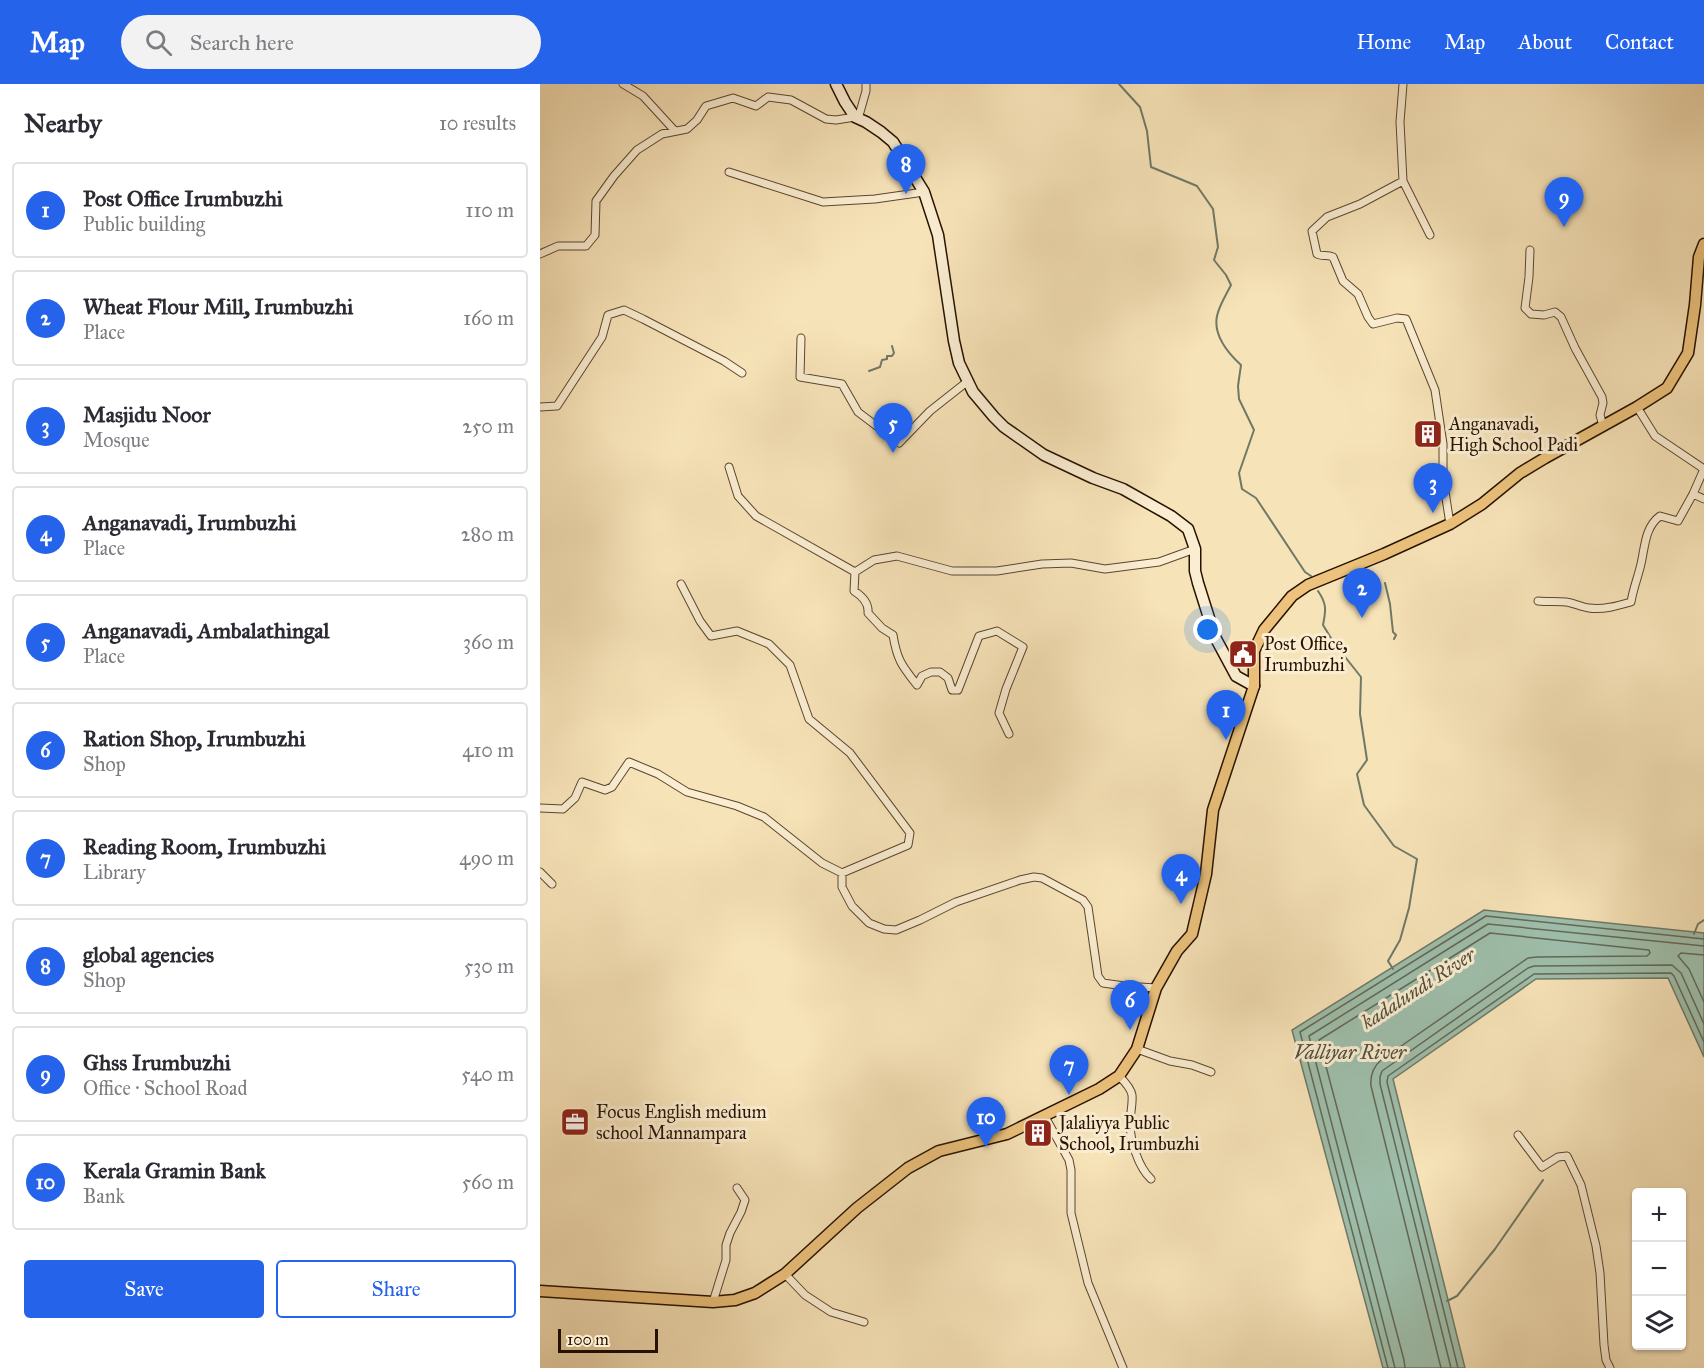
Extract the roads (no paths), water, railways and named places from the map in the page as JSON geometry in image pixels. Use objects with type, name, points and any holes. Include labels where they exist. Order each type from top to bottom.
[{"type":"main road","points":[[836,84],[844,102],[856,118],[866,122],[892,142],[924,192],[938,235],[959,363],[973,392],[1004,427],[1044,455],[1123,489],[1171,516],[1188,529],[1195,549],[1196,577],[1215,637],[1236,676],[1254,686]]},
{"type":"main road","points":[[540,1291],[713,1302],[735,1300],[755,1293],[785,1274],[857,1208],[908,1168],[939,1151],[1007,1134],[1099,1089],[1119,1076],[1137,1049],[1156,988],[1177,951],[1192,934],[1206,874],[1212,810],[1254,686],[1254,651],[1264,630],[1292,596],[1308,585],[1450,524],[1482,504],[1520,473],[1637,407],[1666,388],[1688,353],[1699,257],[1704,244]]},
{"type":"street","points":[[623,84],[643,96],[675,131]]},
{"type":"street","points":[[540,254],[558,246],[586,246],[595,235],[596,201],[614,176],[638,150],[662,134],[687,129],[697,120],[706,106],[733,98],[756,106],[768,97],[791,100],[826,118],[836,120],[856,118],[866,91],[866,84]]},
{"type":"street","points":[[1403,84],[1400,122],[1403,181],[1431,235]]},
{"type":"street","points":[[729,172],[823,202],[875,199],[924,192]]},
{"type":"street","points":[[1403,181],[1360,204],[1327,217],[1312,231],[1317,254],[1333,257],[1343,281],[1358,294],[1373,324],[1397,318],[1406,320],[1411,329],[1435,390],[1443,444],[1443,478],[1450,524]]},
{"type":"street","points":[[1530,250],[1525,308],[1531,314],[1544,315],[1555,312],[1561,317],[1602,397],[1600,415],[1603,426]]},
{"type":"street","points":[[540,407],[557,406],[602,337],[608,315],[624,310],[714,356],[742,373]]},
{"type":"street","points":[[801,338],[800,377],[842,384],[858,412],[899,443],[930,411],[968,381]]},
{"type":"street","points":[[1538,601],[1564,602],[1598,609],[1631,602],[1645,541],[1653,521],[1660,516],[1678,521],[1694,494],[1704,469],[1655,436],[1637,407]]},
{"type":"street","points":[[729,467],[738,496],[756,516],[855,572]]},
{"type":"street","points":[[1694,494],[1704,499]]},
{"type":"street","points":[[855,572],[874,560],[897,556],[952,571],[997,571],[1042,564],[1071,563],[1105,569],[1159,562],[1195,549]]},
{"type":"street","points":[[855,572],[854,591],[861,595],[869,607],[868,613],[882,628],[893,635],[895,651],[900,663],[917,685],[922,676],[931,672],[940,672],[948,678],[951,690],[958,690],[979,636],[997,631],[1023,647],[999,713],[1009,734]]},
{"type":"street","points":[[540,808],[563,809],[575,798],[582,782],[604,790],[612,787],[629,762],[657,774],[687,792],[737,806],[764,817],[822,863],[842,873],[908,845],[910,833],[850,753],[809,719],[789,665],[769,644],[748,635],[737,631],[711,636],[700,621],[681,584]]},
{"type":"street","points":[[540,872],[552,884]]},
{"type":"street","points":[[842,873],[842,887],[852,906],[869,923],[884,929],[896,930],[956,902],[1020,880],[1042,878],[1083,900],[1088,907],[1098,976],[1103,983],[1156,988]]},
{"type":"street","points":[[1137,1049],[1210,1072]]},
{"type":"street","points":[[1119,1076],[1132,1094],[1130,1126],[1135,1153],[1144,1173],[1151,1179]]},
{"type":"street","points":[[1044,1115],[1068,1160],[1071,1170],[1071,1213],[1088,1283],[1123,1368]]},
{"type":"street","points":[[1518,1135],[1542,1167],[1558,1157],[1567,1156],[1581,1185],[1596,1246],[1600,1273],[1604,1345],[1606,1360],[1610,1368]]},
{"type":"street","points":[[713,1302],[726,1260],[728,1239],[744,1200],[737,1188]]},
{"type":"street","points":[[785,1274],[806,1295],[831,1312],[864,1322]]},
{"type":"water","name":"Valliyar River","points":[[1484,910],[1704,933],[1704,1057],[1668,978],[1536,979],[1393,1079],[1465,1368],[1383,1368],[1292,1030]]},
{"type":"waterway","points":[[1119,84],[1140,107],[1147,131],[1151,167],[1197,186],[1213,209],[1218,247],[1214,260],[1231,285],[1218,312],[1217,330],[1231,355],[1241,365],[1239,399],[1254,430],[1239,473],[1242,489],[1256,498],[1305,572],[1311,576]]},
{"type":"waterway","points":[[869,371],[880,367],[882,360],[887,359],[887,356],[892,356],[894,353],[892,346]]},
{"type":"waterway","points":[[1385,583],[1393,632],[1396,635],[1394,639]]},
{"type":"waterway","points":[[1318,591],[1325,607],[1323,625],[1361,677],[1360,714],[1367,760],[1357,774],[1364,805],[1394,846],[1417,859],[1409,908],[1400,940],[1388,961],[1393,969]]},
{"type":"waterway","points":[[1694,934],[1698,924],[1704,920]]},
{"type":"waterway","points":[[1447,1301],[1457,1296],[1495,1249],[1543,1180]]},
{"type":"place","name":"global agencies","points":[[906,194]]},
{"type":"place","name":"Ghss Irumbuzhi","points":[[1564,227]]},
{"type":"place","name":"Anganavadi, High School Padi","points":[[1428,434]]},
{"type":"place","name":"Anganavadi, Ambalathingal","points":[[893,453]]},
{"type":"place","name":"Masjidu Noor","points":[[1433,513]]},
{"type":"place","name":"Wheat Flour Mill, Irumbuzhi","points":[[1362,618]]},
{"type":"place","name":"Post Office, Irumbuzhi","points":[[1243,654]]},
{"type":"place","name":"Post Office Irumbuzhi","points":[[1226,740]]},
{"type":"place","name":"Anganavadi, Irumbuzhi","points":[[1181,904]]},
{"type":"place","name":"Ration Shop, Irumbuzhi","points":[[1130,1030]]},
{"type":"place","name":"Reading Room, Irumbuzhi","points":[[1069,1095]]},
{"type":"place","name":"Focus English medium school Mannampara","points":[[575,1122]]},
{"type":"place","name":"Jalaliyya Public School, Irumbuzhi","points":[[1038,1133]]},
{"type":"place","name":"Kerala Gramin Bank","points":[[986,1147]]},
{"type":"water label","name":"kadalundi River","points":[[1418,988]]}]
